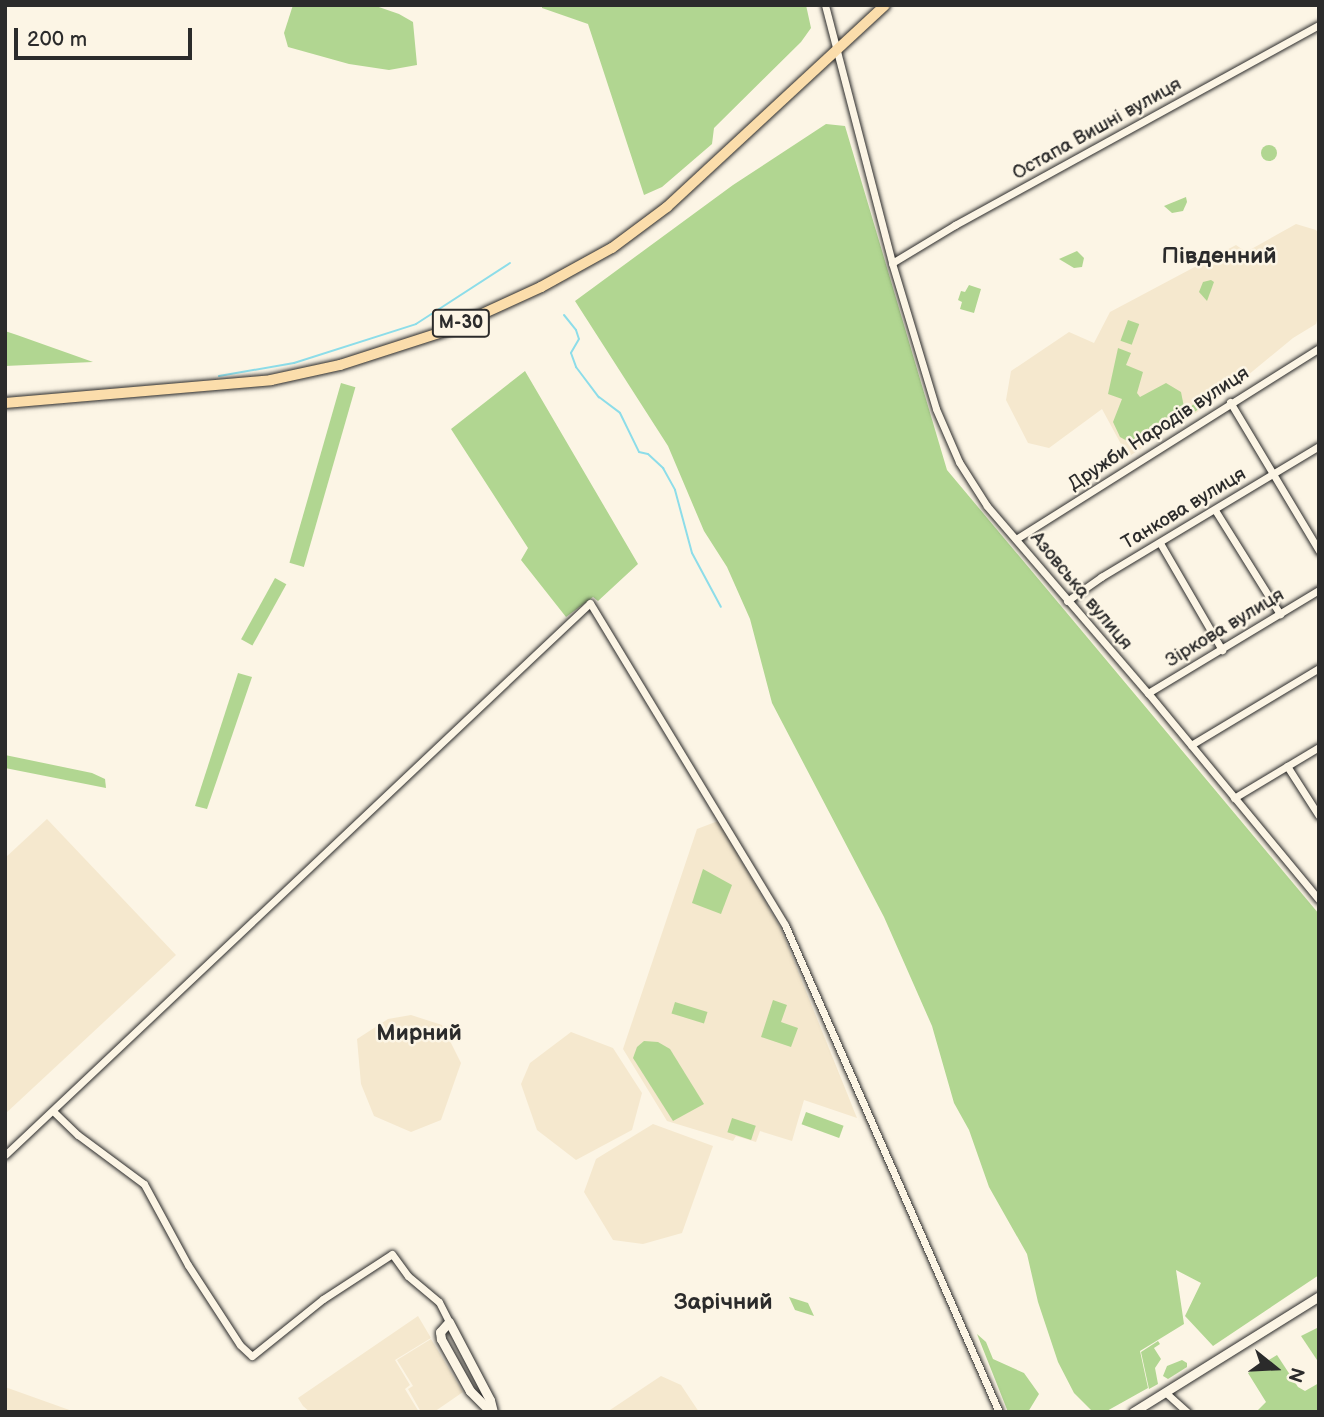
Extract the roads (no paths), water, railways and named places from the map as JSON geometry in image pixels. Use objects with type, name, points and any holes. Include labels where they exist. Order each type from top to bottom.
[{"type":"highway","name":"М-30","points":[[5,403],[271,380],[340,365],[445,331],[541,287],[612,248],[667,207],[885,5]]},
{"type":"street","name":"Азовська вулиця","points":[[825,5],[835,52],[892,263],[936,409],[958,462],[987,506],[1317,895]]},
{"type":"street","name":"Остапа Вишні вулиця","points":[[892,263],[967,218],[1319,25]]},
{"type":"street","name":"Дружби Народів вулиця","points":[[1016,539],[1319,348]]},
{"type":"street","points":[[1230,402],[1319,551]]},
{"type":"street","name":"Танкова вулиця","points":[[1067,601],[1101,577],[1319,446]]},
{"type":"street","points":[[1215,510],[1280,614]]},
{"type":"street","points":[[1160,543],[1222,650]]},
{"type":"street","name":"Зіркова вулиця","points":[[1148,693],[1319,590]]},
{"type":"street","points":[[5,1155],[54,1112],[590,603],[785,925],[999,1412]]},
{"type":"street","points":[[1191,745],[1319,668]]},
{"type":"street","points":[[1234,798],[1319,747]]},
{"type":"street","points":[[1287,766],[1319,816]]},
{"type":"street","points":[[54,1112],[78,1135],[144,1184],[188,1265],[240,1345],[252,1356],[323,1298],[392,1254],[408,1276],[439,1302],[490,1400],[492,1412]]},
{"type":"street","points":[[1133,1412],[1319,1296]]},
{"type":"street","points":[[449,1322],[440,1332],[441,1339],[470,1391],[492,1412]]},
{"type":"street","points":[[1165,1392],[1188,1412]]},
{"type":"waterway","points":[[219,376],[294,363],[416,324],[510,263]]},
{"type":"waterway","points":[[564,315],[576,330],[579,339],[571,353],[576,367],[599,397],[620,413],[639,452],[648,454],[663,468],[675,490],[692,553],[721,607]]},
{"type":"district","name":"Південний","points":[[1219,256]]},
{"type":"district","name":"Мирний","points":[[419,1033]]},
{"type":"district","name":"Зарічний","points":[[723,1302]]}]
